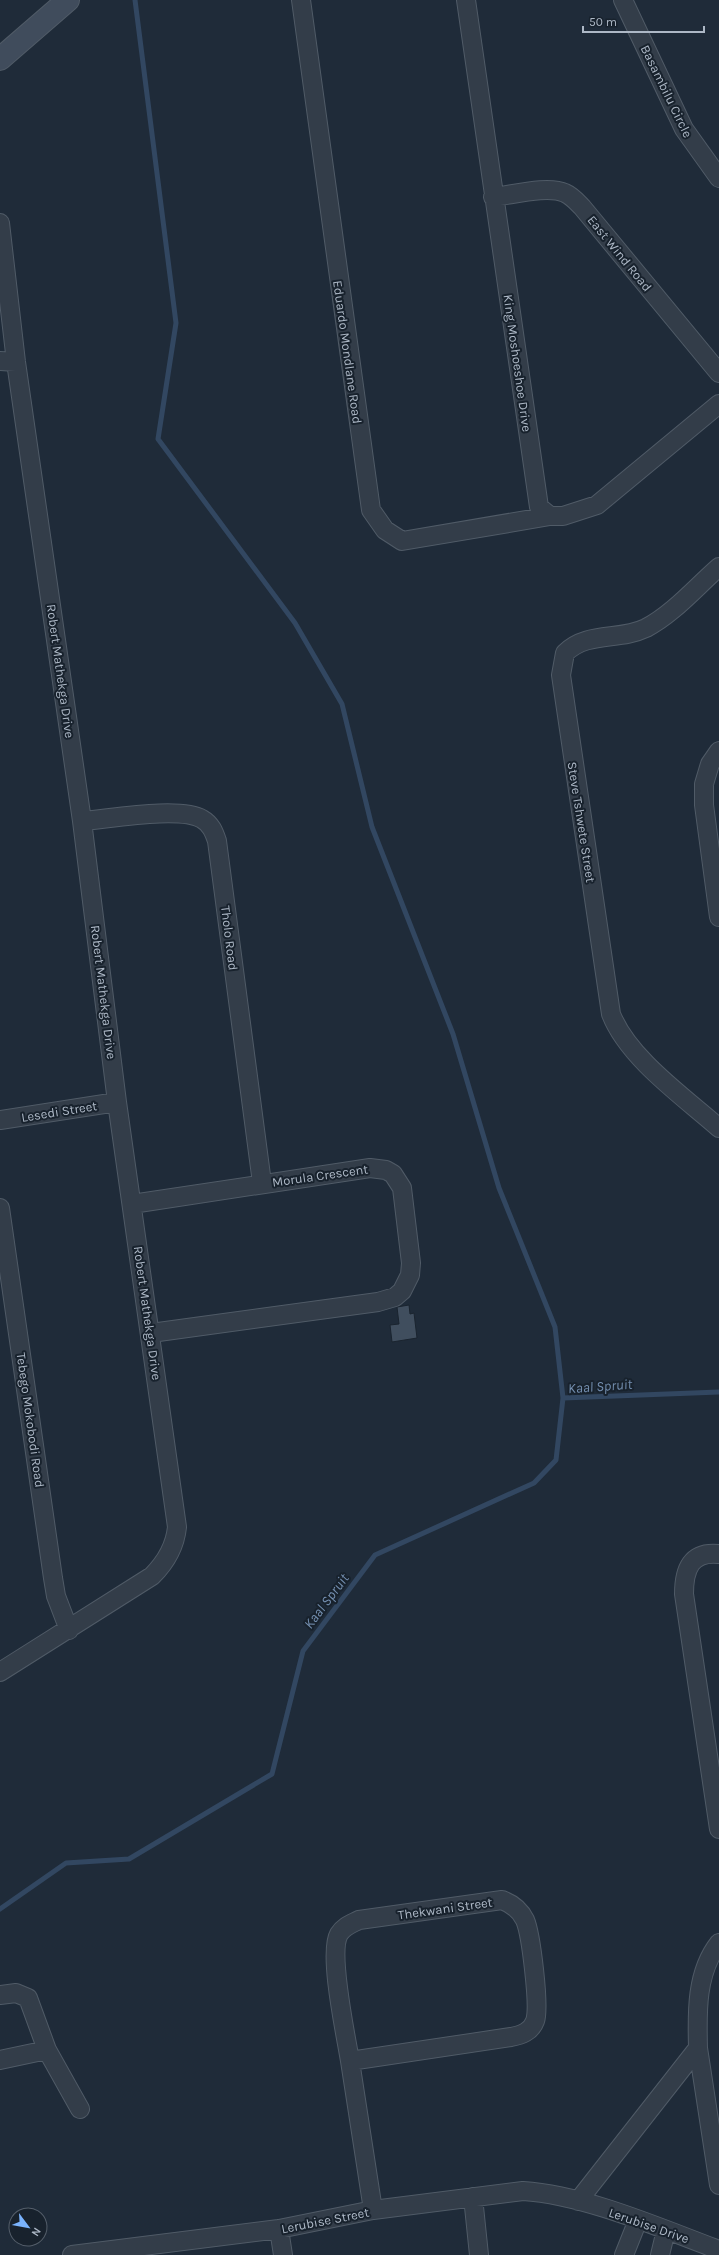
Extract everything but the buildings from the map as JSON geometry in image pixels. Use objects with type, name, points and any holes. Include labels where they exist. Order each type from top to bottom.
[{"type":"street","points":[[0,59],[68,0]]},
{"type":"street","name":"Eduardo Mondlane Road","points":[[300,0],[371,510],[384,530],[402,541],[550,516]]},
{"type":"street","name":"King Moshoeshoe Drive","points":[[466,0],[493,197],[539,506],[550,516]]},
{"type":"street","name":"Basambilu Circle","points":[[623,0],[684,129],[719,178]]},
{"type":"street","name":"East Wind Road","points":[[493,197],[557,190],[572,198],[582,207],[719,373]]},
{"type":"street","name":"Robert Mathekga Drive","points":[[0,223],[8,362],[82,821],[117,1102],[176,1516],[176,1538],[166,1559],[152,1576],[69,1630],[0,1672]]},
{"type":"street","points":[[550,516],[563,516],[597,506],[719,404]]},
{"type":"street","name":"Steve Tshwete Street","points":[[719,567],[658,620],[646,627],[635,632],[577,643],[565,653],[561,675],[611,1014],[616,1027],[638,1056],[719,1128]]},
{"type":"street","points":[[719,751],[710,764],[704,784],[704,805],[719,917]]},
{"type":"street","name":"Tholo Road","points":[[82,821],[184,813],[202,819],[212,828],[217,841],[262,1183]]},
{"type":"street","name":"Lesedi Street","points":[[0,1120],[117,1102]]},
{"type":"street","name":"Morula Crescent","points":[[132,1204],[262,1183],[370,1168],[386,1170],[393,1174],[402,1188],[411,1263],[410,1275],[402,1291],[395,1296],[378,1302],[151,1333]]},
{"type":"street","name":"Tebego Mokobodi Road","points":[[0,1208],[54,1584],[62,1615],[69,1630]]},
{"type":"street","points":[[719,1554],[707,1552],[697,1557],[688,1566],[684,1579],[684,1594],[716,1782],[719,1829]]},
{"type":"street","name":"Thekwani Street","points":[[350,2061],[511,2037],[522,2034],[530,2029],[535,2021],[537,2006],[529,1935],[525,1921],[520,1912],[511,1903],[496,1901],[359,1920],[347,1926],[340,1933],[335,1953],[350,2061],[373,2210]]},
{"type":"street","points":[[719,1943],[706,1965],[701,1982],[697,2024],[698,2048],[719,2185]]},
{"type":"street","points":[[0,1995],[16,1993],[28,1998],[47,2050],[80,2109]]},
{"type":"street","points":[[578,2202],[698,2048]]},
{"type":"street","points":[[0,2060],[47,2050]]},
{"type":"street","name":"Lerubise Street","points":[[72,2255],[150,2250],[279,2229],[373,2210],[523,2191],[545,2192],[578,2202]]},
{"type":"street","points":[[473,2197],[479,2255]]},
{"type":"street","name":"Lerubise Drive","points":[[578,2202],[638,2220],[719,2250]]},
{"type":"street","points":[[624,2255],[638,2220]]},
{"type":"street","points":[[279,2229],[283,2255]]},
{"type":"street","points":[[660,2255],[666,2230]]},
{"type":"waterway","points":[[135,0],[176,323],[158,439],[295,623],[342,704],[372,827],[453,1034],[499,1188],[555,1327],[563,1398]]},
{"type":"waterway","name":"Kaal Spruit","points":[[0,1909],[66,1863],[129,1859],[272,1774],[303,1651],[375,1555],[534,1483],[556,1460],[563,1398],[719,1392]]}]
